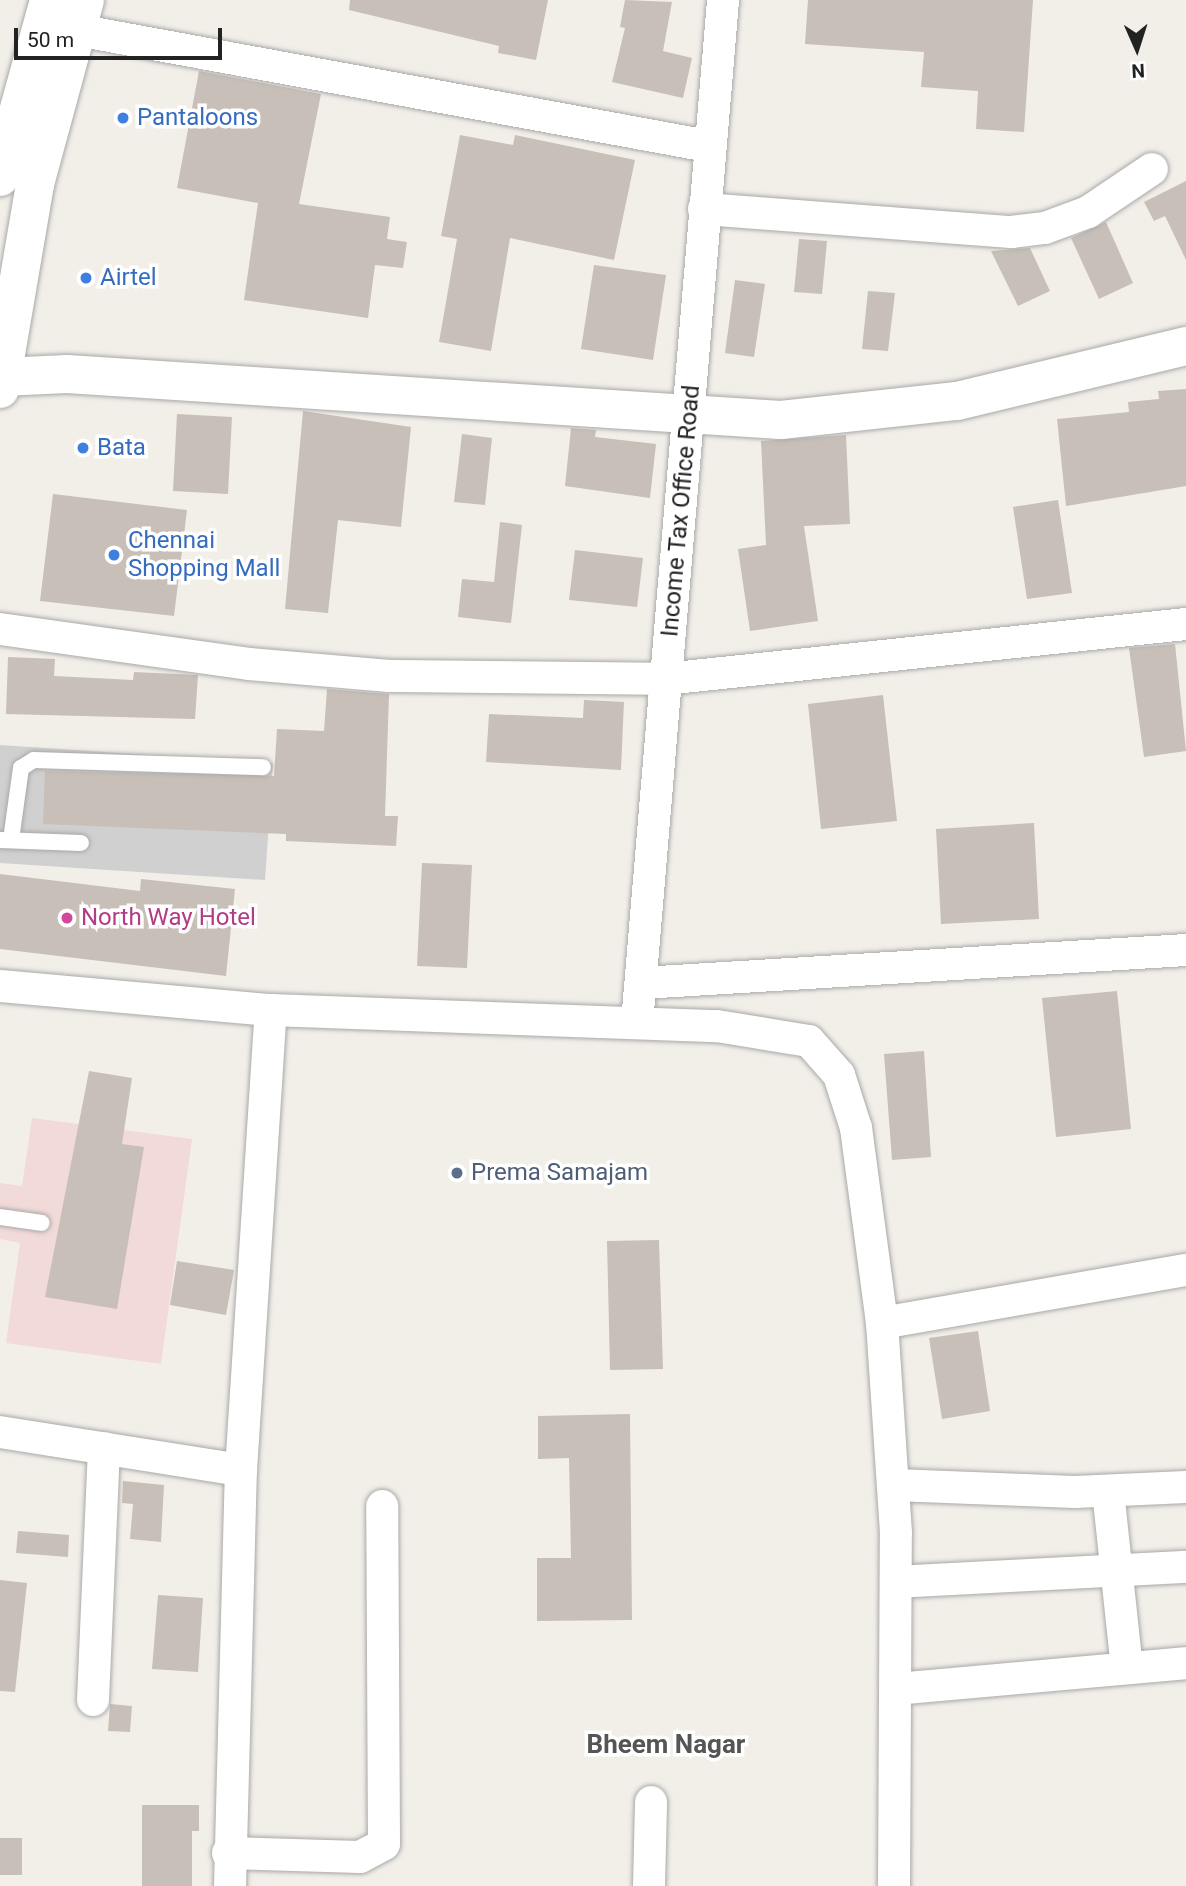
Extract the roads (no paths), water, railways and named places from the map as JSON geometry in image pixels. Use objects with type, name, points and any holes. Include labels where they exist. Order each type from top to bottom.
[{"type":"street","name":"Income Tax Office Road","points":[[637,1023],[665,679],[691,419],[708,145],[723,0]]},
{"type":"street","points":[[58,7],[708,145]]},
{"type":"street","points":[[0,177],[58,7]]},
{"type":"street","points":[[58,7],[35,184],[1,381],[68,374],[691,419],[781,420],[879,413],[1041,384],[1186,346]]},
{"type":"street","points":[[704,209],[1011,232],[1045,228],[1088,212],[1152,169]]},
{"type":"street","points":[[0,629],[249,664],[389,676],[665,679],[1186,624]]},
{"type":"street","points":[[642,983],[1186,950]]},
{"type":"street","points":[[0,986],[271,1010],[763,1030],[809,1041],[826,1056],[839,1075],[856,1128],[882,1323],[895,1485],[897,1689],[894,1886]]},
{"type":"street","points":[[230,1886],[228,1853],[240,1469],[271,1010]]},
{"type":"street","points":[[882,1323],[1186,1270]]},
{"type":"street","points":[[0,1432],[240,1469]]},
{"type":"street","points":[[93,1700],[104,1448]]},
{"type":"street","points":[[895,1485],[1108,1491],[1186,1487]]},
{"type":"street","points":[[1108,1491],[1126,1668]]},
{"type":"street","points":[[228,1853],[360,1857],[384,1844],[382,1506]]},
{"type":"street","points":[[896,1582],[1117,1574],[1186,1567]]},
{"type":"street","points":[[897,1689],[1186,1663]]},
{"type":"street","points":[[649,1886],[651,1802]]},
{"type":"lane","points":[[81,843],[6,840],[21,768],[34,760],[263,767]]},
{"type":"lane","points":[[0,1217],[42,1223]]},
{"type":"place","name":"Pantaloons","points":[[123,118]]},
{"type":"place","name":"Airtel","points":[[86,278]]},
{"type":"place","name":"Bata","points":[[83,448]]},
{"type":"place","name":"Chennai Shopping Mall","points":[[114,555]]},
{"type":"place","name":"North Way Hotel","points":[[67,918]]},
{"type":"place","name":"Prema Samajam","points":[[457,1173]]},
{"type":"district","name":"Bheem Nagar","points":[[666,1745]]}]
